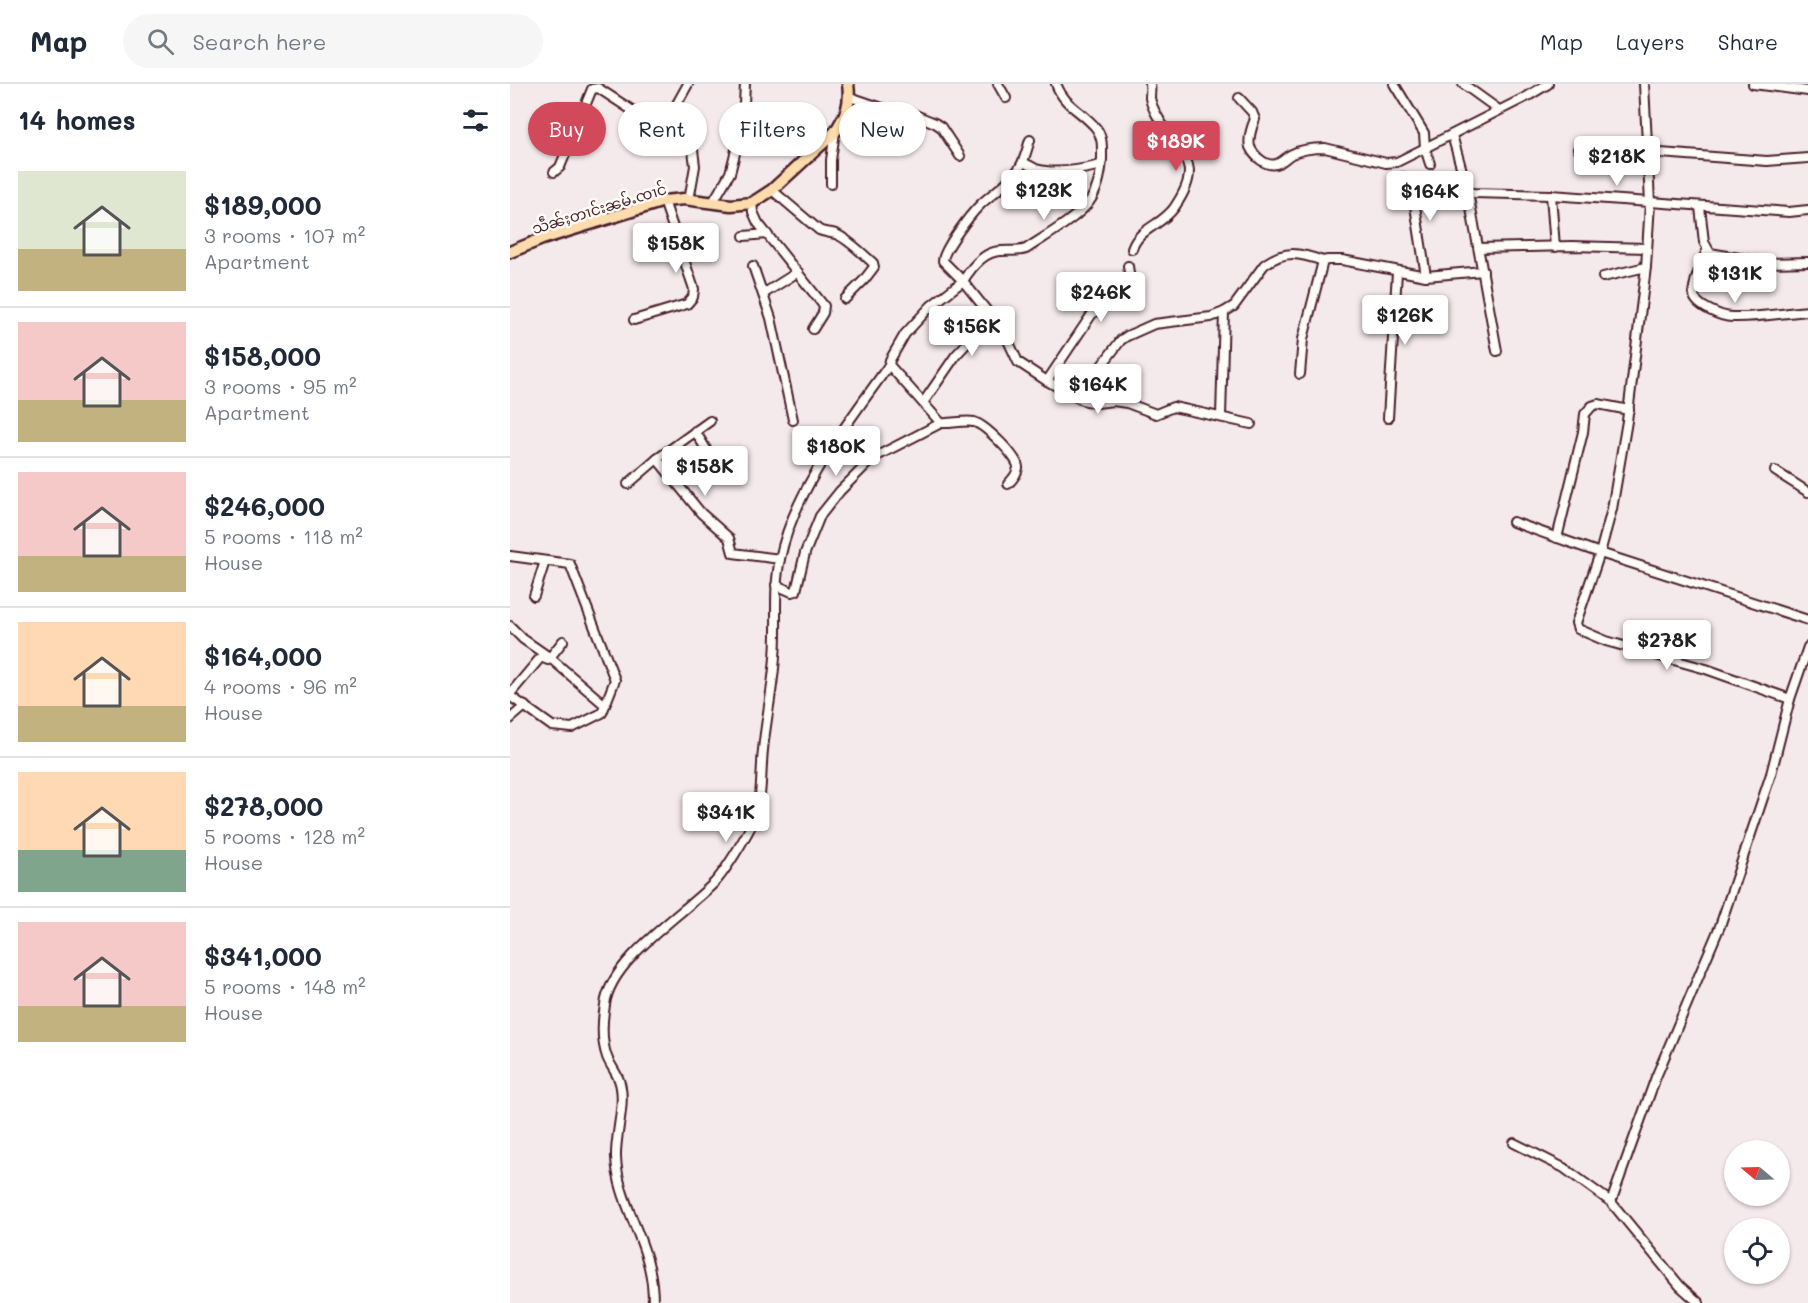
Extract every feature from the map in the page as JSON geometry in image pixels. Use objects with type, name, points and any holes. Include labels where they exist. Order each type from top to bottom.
[{"type":"highway","points":[[752,203],[772,189],[835,132],[849,106],[848,84]]},
{"type":"highway","name":"သဵၼ်ႈတၢင်းၼမ်ႉၸၢင်","points":[[510,252],[543,239],[664,201],[689,200],[731,205],[752,203]]},
{"type":"street","points":[[678,102],[688,84]]},
{"type":"street","points":[[713,202],[730,173],[743,123],[746,84]]},
{"type":"street","points":[[998,84],[1006,98]]},
{"type":"street","points":[[653,1303],[649,1265],[628,1209],[616,1159],[621,1097],[619,1080],[607,1058],[603,1035],[605,1002],[611,983],[622,966],[645,943],[716,881],[745,837],[758,812],[766,720],[775,658],[776,585],[780,559],[789,525],[817,470],[889,365],[905,334],[931,306],[963,281],[975,265],[988,254],[998,250],[1026,249],[1077,214],[1089,202],[1097,188],[1103,142],[1097,130],[1065,100],[1056,84]]},
{"type":"street","points":[[1132,249],[1135,240],[1140,235],[1168,216],[1189,181],[1186,160],[1159,119],[1150,99],[1152,90],[1150,84]]},
{"type":"street","points":[[1394,84],[1424,133],[1425,148],[1430,164]]},
{"type":"street","points":[[1463,84],[1499,110]]},
{"type":"street","points":[[1239,98],[1252,112],[1255,119],[1250,147],[1259,159],[1268,164],[1277,164],[1292,154],[1316,148],[1337,150],[1386,163],[1397,162],[1548,84]]},
{"type":"street","points":[[1644,84],[1650,203],[1646,267],[1629,410],[1612,509],[1600,553],[1576,623],[1578,629],[1606,641],[1706,669],[1790,699]]},
{"type":"street","points":[[1753,84],[1808,91]]},
{"type":"street","points":[[554,172],[560,167],[592,89],[598,88],[693,150],[695,166],[689,200]]},
{"type":"street","points":[[850,97],[894,112],[913,114],[934,123],[941,127],[960,156]]},
{"type":"street","points":[[831,184],[831,160],[835,132]]},
{"type":"street","points":[[1452,135],[1468,192],[1497,351]]},
{"type":"street","points":[[1030,140],[1020,168],[995,194],[978,207],[945,250],[943,261],[963,281],[1004,332],[1018,362],[1082,400],[1096,403],[1113,401],[1156,414],[1173,407],[1251,424]]},
{"type":"street","points":[[1578,149],[1767,161],[1808,158]]},
{"type":"street","points":[[1023,162],[1036,169],[1058,171],[1082,170],[1101,165]]},
{"type":"street","points":[[1403,177],[1415,206],[1426,276]]},
{"type":"street","points":[[772,189],[819,230],[825,233],[836,233],[873,263],[874,267],[864,280],[845,299]]},
{"type":"street","points":[[1468,192],[1473,194],[1551,195],[1789,212],[1808,210]]},
{"type":"street","points":[[1551,195],[1555,246]]},
{"type":"street","points":[[634,320],[687,304],[693,297],[694,289],[664,201]]},
{"type":"street","points":[[752,203],[758,223],[824,306],[824,313],[813,329]]},
{"type":"street","points":[[1700,207],[1704,242],[1710,253],[1768,263],[1808,262]]},
{"type":"street","points":[[744,236],[767,234]]},
{"type":"street","points":[[1479,248],[1555,246],[1647,248]]},
{"type":"street","points":[[1707,250],[1694,286],[1697,303],[1730,317],[1808,311]]},
{"type":"street","points":[[1096,373],[1121,340],[1127,336],[1154,324],[1211,316],[1234,306],[1264,265],[1290,253],[1302,254],[1323,261],[1342,260],[1426,276],[1483,271]]},
{"type":"street","points":[[1300,375],[1303,339],[1323,261]]},
{"type":"street","points":[[753,266],[771,318],[793,420]]},
{"type":"street","points":[[1047,381],[1092,314],[1111,302],[1126,288],[1130,280],[1128,266]]},
{"type":"street","points":[[1603,277],[1646,267]]},
{"type":"street","points":[[763,294],[798,272]]},
{"type":"street","points":[[1388,418],[1397,272]]},
{"type":"street","points":[[1221,416],[1224,312]]},
{"type":"street","points":[[923,403],[956,355],[991,316]]},
{"type":"street","points":[[889,365],[941,423]]},
{"type":"street","points":[[1557,538],[1583,432],[1585,414],[1592,406],[1598,404],[1629,410]]},
{"type":"street","points":[[628,484],[657,459],[710,421]]},
{"type":"street","points":[[776,585],[792,592],[796,591],[805,553],[820,516],[840,491],[873,458],[941,423],[973,422],[989,431],[1017,461],[1018,468],[1008,484]]},
{"type":"street","points":[[671,476],[704,453],[706,449],[695,432]]},
{"type":"street","points":[[657,459],[701,513],[729,538],[733,553],[780,559]]},
{"type":"street","points":[[1774,471],[1808,492]]},
{"type":"street","points":[[1513,522],[1600,553],[1808,620]]},
{"type":"street","points":[[510,556],[570,564],[615,680],[602,713],[572,728],[552,726],[510,695],[541,657],[548,660],[563,641]]},
{"type":"street","points":[[534,596],[545,561]]},
{"type":"street","points":[[510,626],[605,705]]},
{"type":"street","points":[[1611,1202],[1656,1077],[1720,926],[1771,774],[1790,699],[1808,647]]},
{"type":"street","points":[[510,719],[525,706]]},
{"type":"street","points":[[1514,1143],[1564,1168],[1611,1202],[1680,1286],[1699,1303]]}]
